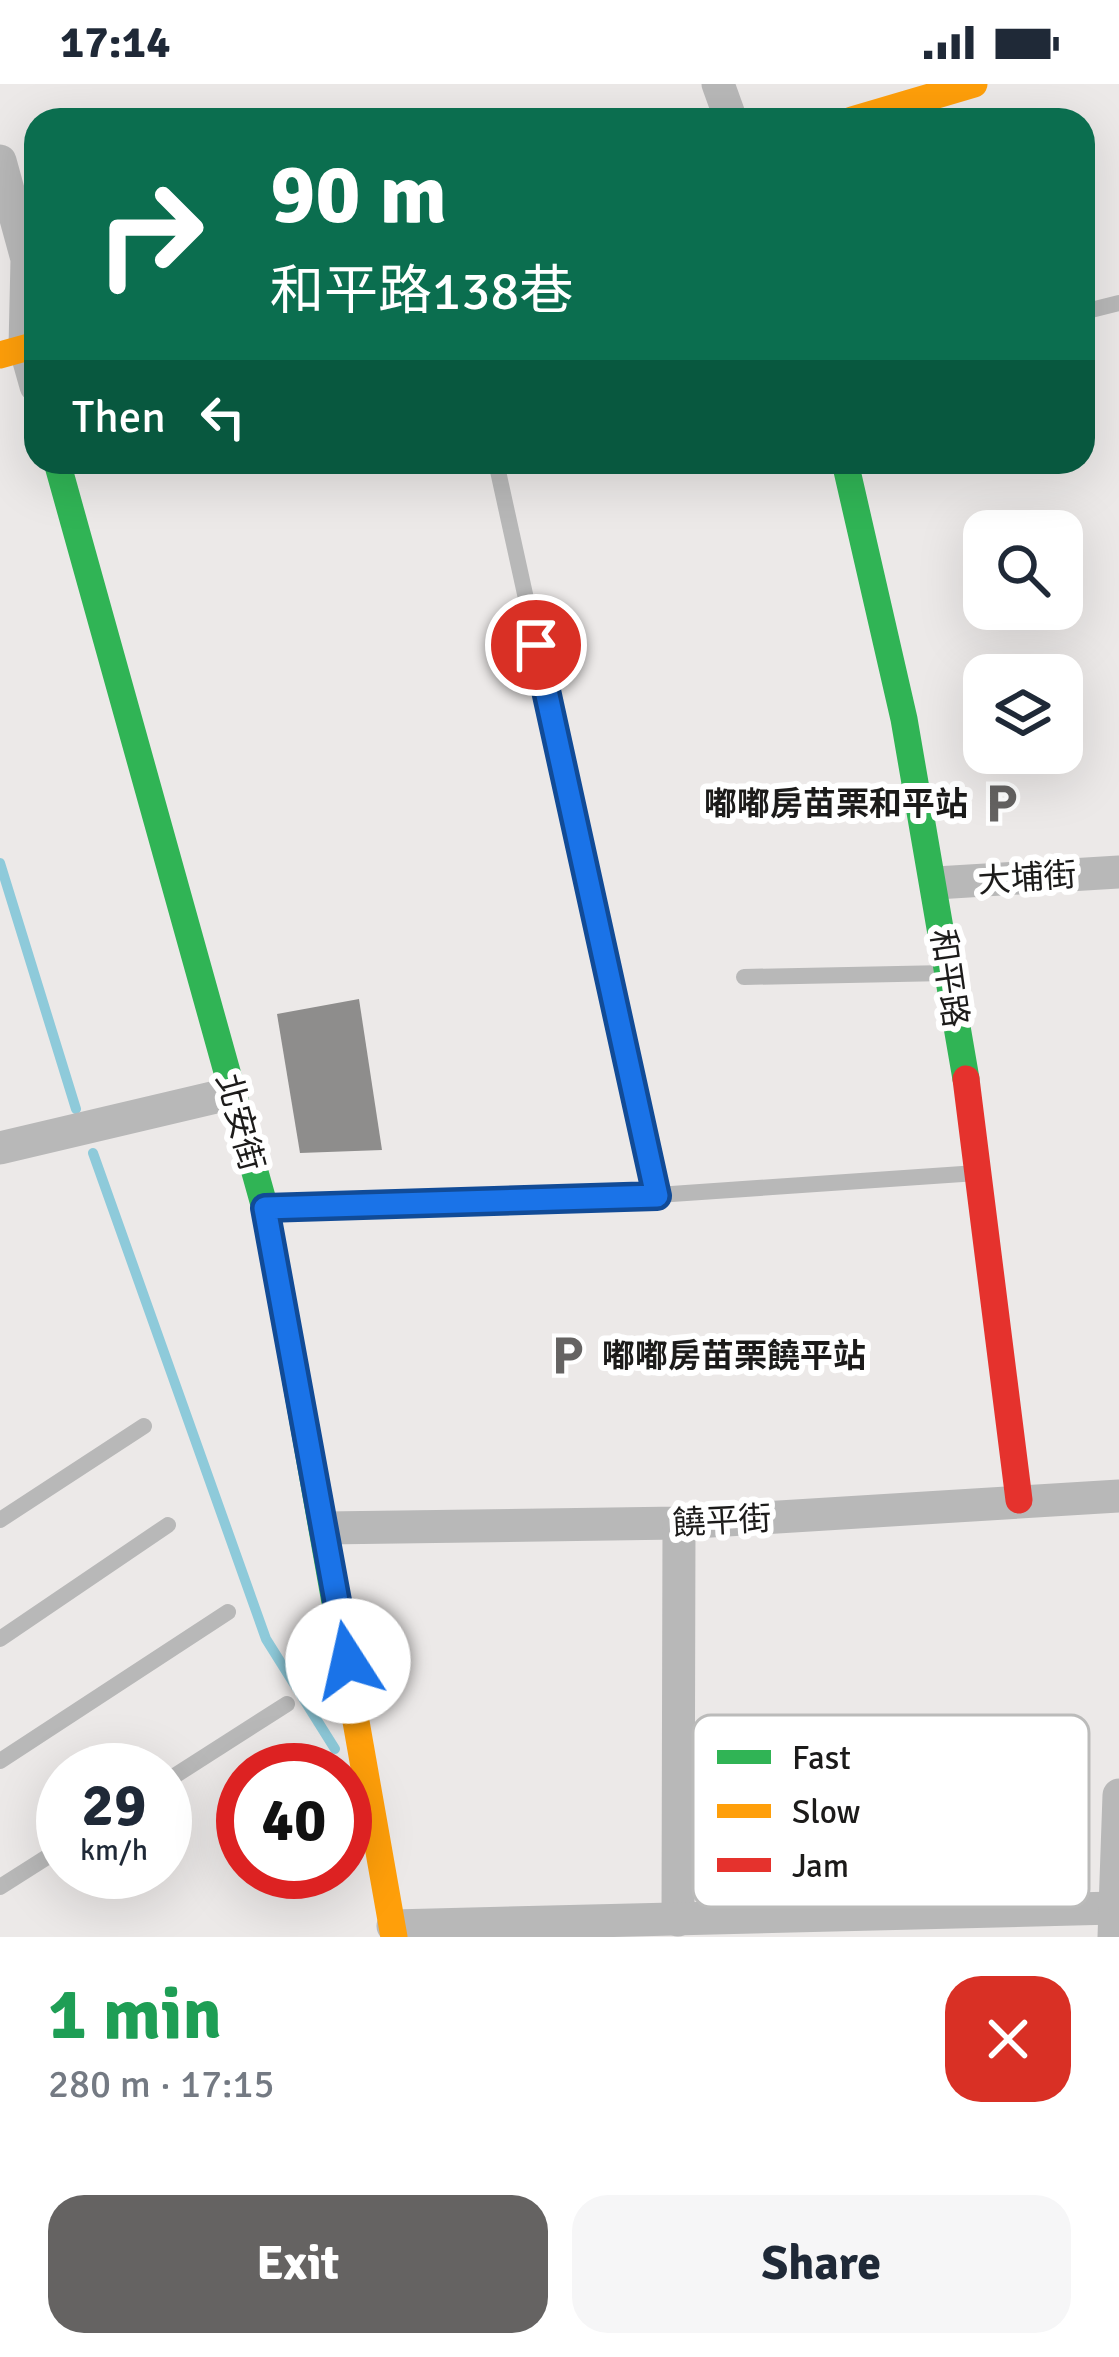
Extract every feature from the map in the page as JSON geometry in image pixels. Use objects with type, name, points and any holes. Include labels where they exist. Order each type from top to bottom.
[{"type":"street","points":[[893,108],[974,84]]},
{"type":"street","points":[[0,161],[24,248]]},
{"type":"street","points":[[20,349],[24,298]]},
{"type":"street","name":"北安街","points":[[60,474],[265,1208],[394,1932]]},
{"type":"street","name":"和平路","points":[[848,474],[902,704],[936,883],[1019,1500]]},
{"type":"street","name":"大埔街","points":[[936,883],[1119,872]]},
{"type":"street","points":[[0,1148],[233,1093]]},
{"type":"street","name":"饒平街","points":[[325,1528],[679,1523],[1119,1496]]},
{"type":"street","points":[[678,1920],[679,1523]]},
{"type":"street","points":[[394,1932],[678,1920],[845,1928],[1114,1923],[1119,1795]]},
{"type":"lane","points":[[499,474],[657,1196]]},
{"type":"lane","points":[[744,977],[950,973]]},
{"type":"lane","points":[[265,1208],[657,1196],[977,1173]]},
{"type":"lane","points":[[0,1520],[144,1426]]},
{"type":"lane","points":[[0,1639],[168,1526]]},
{"type":"lane","points":[[0,1761],[228,1612]]},
{"type":"lane","points":[[192,1765],[287,1705]]},
{"type":"lane","points":[[678,1782],[693,1783]]},
{"type":"lane","points":[[0,1887],[36,1864]]},
{"type":"building","points":[[359,999],[382,1150],[300,1153],[277,1014]]},
{"type":"waterway","points":[[0,863],[76,1109]]},
{"type":"waterway","points":[[93,1153],[266,1639],[331,1743]]},
{"type":"traffic: fast","points":[[60,474],[265,1208],[336,1608]]},
{"type":"traffic: fast","points":[[848,474],[904,719],[966,1079]]},
{"type":"traffic: slow","points":[[893,108],[974,84]]},
{"type":"traffic: slow","points":[[0,355],[24,348]]},
{"type":"traffic: slow","points":[[336,1608],[394,1937]]},
{"type":"traffic: jam","points":[[966,1079],[1019,1500]]},
{"type":"place","name":"嘟嘟房苗栗和平站","points":[[1002,803]]},
{"type":"place","name":"嘟嘟房苗栗饒平站","points":[[568,1355]]},
{"type":"route","points":[[348,1661],[265,1208],[657,1196],[536,645]]}]
